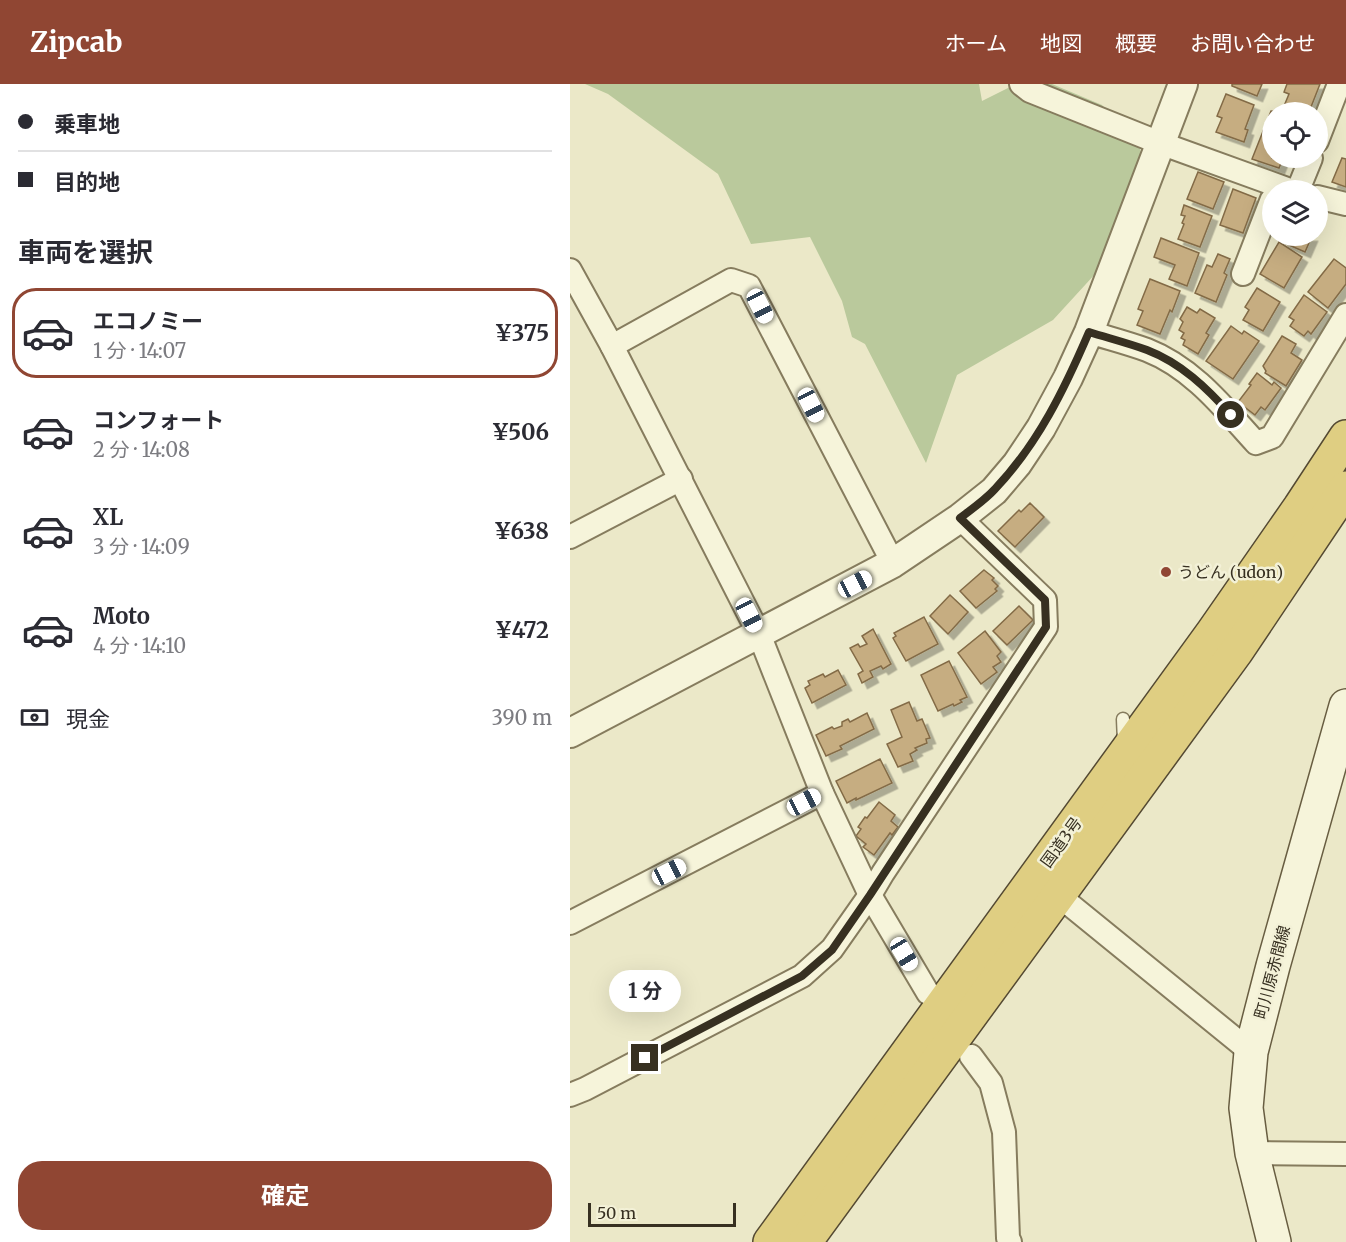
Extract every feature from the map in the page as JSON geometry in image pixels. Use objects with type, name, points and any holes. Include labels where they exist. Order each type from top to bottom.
[{"type":"highway","name":"国道3号","points":[[770,1242],[1213,632],[1291,508],[1346,437]]},
{"type":"highway","name":"国道3号","points":[[805,1242],[1236,652],[1346,489]]},
{"type":"main road","name":"町川原赤間線","points":[[1274,1242],[1252,1153],[1246,1108],[1251,1052],[1346,706]]},
{"type":"street","points":[[1021,84],[1030,91],[1262,183]]},
{"type":"street","points":[[570,733],[893,563],[960,518],[994,491],[1017,464],[1055,405],[1068,378],[1089,332],[1183,84]]},
{"type":"street","points":[[1328,112],[1339,84]]},
{"type":"street","points":[[1292,180],[1302,168]]},
{"type":"street","points":[[1328,200],[1346,204]]},
{"type":"street","points":[[1243,274],[1262,234]]},
{"type":"street","points":[[570,270],[612,346],[759,634],[822,793],[870,895],[928,993]]},
{"type":"street","points":[[612,346],[731,280],[749,286],[893,563]]},
{"type":"street","points":[[1089,332],[1148,351],[1174,364],[1199,382],[1256,443],[1272,437],[1346,315]]},
{"type":"street","points":[[570,537],[681,479]]},
{"type":"street","points":[[570,1095],[596,1084],[802,976],[832,950],[870,895],[1046,627],[1045,600],[960,518]]},
{"type":"street","points":[[570,923],[822,793]]},
{"type":"street","points":[[1058,895],[1251,1052]]},
{"type":"street","points":[[971,1056],[991,1083],[1004,1132],[1010,1242]]},
{"type":"street","points":[[1252,1153],[1346,1154]]},
{"type":"lane","points":[[1123,719],[1124,755]]},
{"type":"green space","points":[[585,84],[979,84],[982,101],[1016,84],[1052,84],[1102,105],[1139,146],[1147,172],[1118,249],[1053,320],[957,375],[926,463],[865,344],[852,337],[842,301],[810,237],[751,244],[718,174],[608,94]]},
{"type":"building","points":[[1232,84],[1262,84],[1257,96],[1232,86]]},
{"type":"building","points":[[1287,84],[1320,84],[1313,102],[1286,102],[1289,94],[1284,92]]},
{"type":"building","points":[[1226,94],[1254,105],[1245,129],[1248,130],[1244,142],[1216,132],[1222,118],[1217,116]]},
{"type":"building","points":[[1262,134],[1262,162],[1252,159]]},
{"type":"building","points":[[1342,158],[1346,159],[1346,187],[1332,182]]},
{"type":"building","points":[[1198,172],[1224,182],[1213,209],[1187,199]]},
{"type":"building","points":[[1233,189],[1256,198],[1243,233],[1220,225]]},
{"type":"building","points":[[1184,205],[1212,216],[1200,247],[1178,239],[1184,224],[1182,223],[1185,216],[1181,215]]},
{"type":"building","points":[[1161,238],[1199,253],[1187,286],[1169,279],[1175,265],[1154,257]]},
{"type":"building","points":[[1277,246],[1285,246],[1302,257],[1284,288],[1260,274]]},
{"type":"building","points":[[1291,246],[1308,246],[1305,252]]},
{"type":"building","points":[[1218,254],[1230,259],[1224,273],[1227,275],[1216,302],[1195,293],[1207,265],[1212,267]]},
{"type":"building","points":[[1334,259],[1346,268],[1346,284],[1328,308],[1308,292]]},
{"type":"building","points":[[1150,279],[1180,291],[1160,334],[1137,325],[1143,311],[1138,309]]},
{"type":"building","points":[[1257,288],[1280,302],[1263,331],[1243,320],[1249,310],[1245,307]]},
{"type":"building","points":[[1304,295],[1327,312],[1311,334],[1308,331],[1304,336],[1290,326],[1294,320],[1289,317]]},
{"type":"building","points":[[1187,307],[1197,313],[1200,309],[1215,318],[1206,333],[1209,335],[1198,354],[1183,345],[1185,340],[1181,338],[1184,333],[1179,330],[1183,322],[1180,319]]},
{"type":"building","points":[[1231,326],[1242,334],[1244,331],[1259,341],[1233,379],[1206,361]]},
{"type":"building","points":[[1282,336],[1296,344],[1291,353],[1302,360],[1286,386],[1265,373],[1263,366]]},
{"type":"building","points":[[1257,373],[1272,385],[1274,382],[1281,388],[1265,410],[1261,407],[1255,415],[1238,402]]},
{"type":"building","points":[[1030,503],[1044,517],[1015,547],[998,531],[1019,510],[1021,512]]},
{"type":"building","points":[[984,570],[994,578],[992,580],[998,586],[995,589],[997,591],[976,608],[960,591]]},
{"type":"building","points":[[950,595],[968,612],[948,634],[930,616]]},
{"type":"building","points":[[1019,606],[1033,620],[1007,645],[993,631]]},
{"type":"building","points":[[924,617],[938,644],[906,661],[893,638],[896,636],[894,633]]},
{"type":"building","points":[[873,629],[891,664],[883,669],[881,666],[870,671],[873,677],[862,683],[858,674],[863,671],[850,648],[858,644],[860,647],[867,644],[862,636]]},
{"type":"building","points":[[985,631],[1001,652],[997,656],[1001,662],[993,667],[997,672],[981,684],[958,653]]},
{"type":"building","points":[[949,661],[967,697],[954,706],[953,704],[938,711],[921,675]]},
{"type":"building","points":[[838,670],[846,685],[812,703],[805,688],[810,685],[808,681],[823,674],[825,677]]},
{"type":"building","points":[[909,702],[917,721],[922,719],[930,738],[926,739],[927,743],[915,748],[917,750],[910,754],[913,761],[898,767],[887,744],[902,737],[891,710]]},
{"type":"building","points":[[867,713],[874,729],[840,746],[842,749],[826,756],[816,735],[832,727],[834,729],[842,726],[842,722],[848,719],[850,722]]},
{"type":"building","points":[[880,759],[892,783],[847,803],[836,781]]},
{"type":"building","points":[[879,802],[895,815],[891,821],[898,827],[892,835],[890,833],[874,855],[863,847],[866,844],[856,836],[861,829],[858,827]]},
{"type":"place","name":"うどん (udon)","points":[[1166,572]]},
{"type":"route","points":[[645,1058],[802,976],[832,950],[1046,627],[1045,600],[960,518],[994,491],[1017,464],[1055,405],[1089,332],[1148,351],[1174,364],[1199,382],[1231,415]]}]
